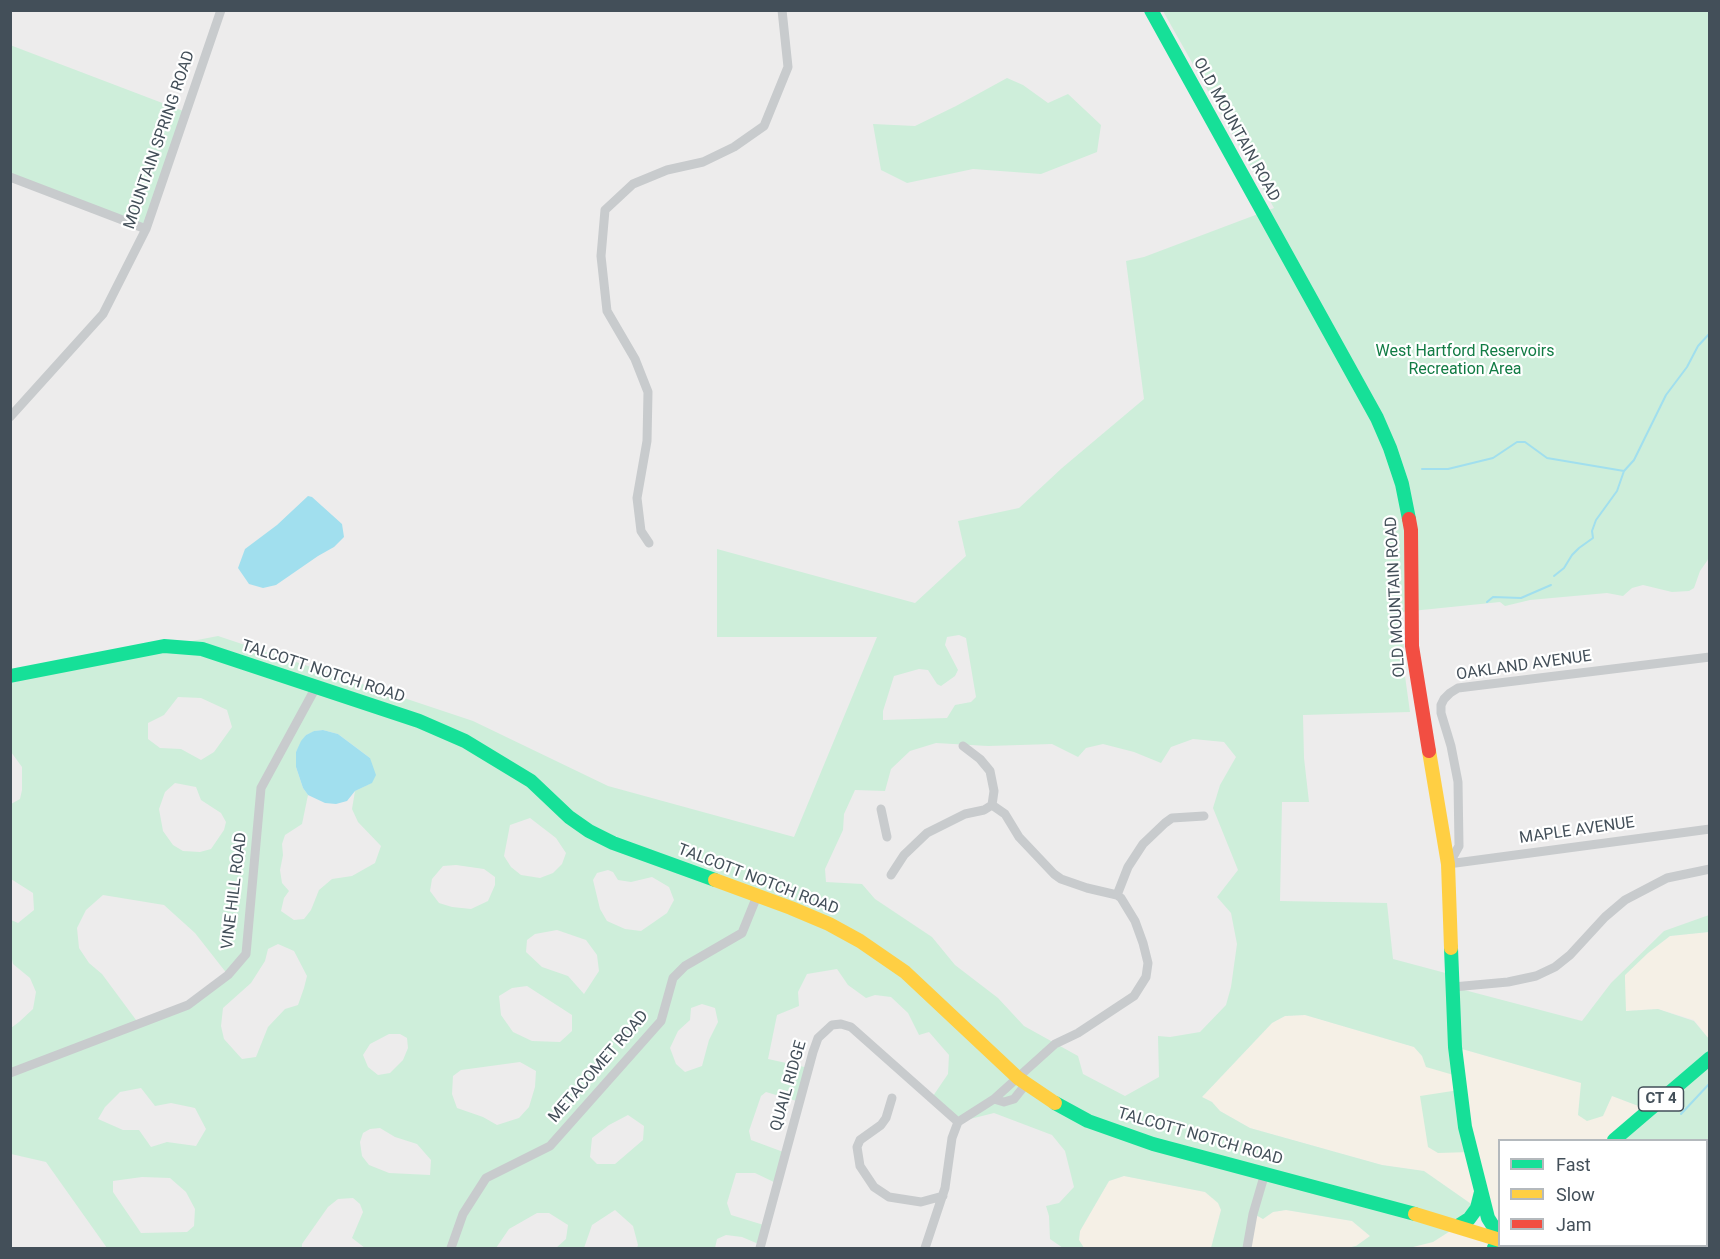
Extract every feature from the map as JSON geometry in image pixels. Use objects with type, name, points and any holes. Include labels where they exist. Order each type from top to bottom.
[{"type":"street","name":"MOUNTAIN SPRING ROAD","points":[[10,417],[104,314],[146,229],[221,10]]},
{"type":"street","points":[[649,543],[641,531],[637,498],[647,441],[648,392],[635,359],[607,311],[601,256],[605,210],[633,184],[667,170],[703,162],[734,147],[764,126],[788,67],[782,10]]},
{"type":"street","name":"OLD MOUNTAIN ROAD","points":[[1150,10],[1362,389],[1390,448],[1402,484],[1411,530],[1413,646],[1448,864],[1459,1090],[1481,1192],[1488,1218],[1498,1236]]},
{"type":"street","points":[[10,177],[146,229]]},
{"type":"street","name":"TALCOTT NOTCH ROAD","points":[[10,676],[164,646],[182,646],[202,649],[394,712],[465,741],[499,760],[531,781],[569,817],[589,831],[613,843],[829,924],[905,972],[1022,1081],[1066,1110],[1117,1133],[1458,1226],[1498,1239]]},
{"type":"street","name":"OAKLAND AVENUE","points":[[1448,864],[1459,846],[1458,782],[1451,746],[1441,713],[1443,699],[1450,693],[1458,688],[1710,657]]},
{"type":"street","name":"VINE HILL ROAD","points":[[10,1073],[188,1005],[228,975],[246,954],[261,788],[316,687]]},
{"type":"street","points":[[891,875],[904,855],[927,833],[965,814],[984,810],[992,805],[994,791],[990,771],[980,759],[963,746]]},
{"type":"street","points":[[925,1248],[943,1196],[948,1176],[952,1138],[958,1122],[994,1099],[1004,1102],[1014,1099],[1022,1081],[1055,1044],[1078,1033],[1134,996],[1146,977],[1148,963],[1143,944],[1135,921],[1126,905],[1117,895],[1061,879],[1054,874],[1019,837],[1005,814],[992,805]]},
{"type":"street","points":[[881,809],[887,837]]},
{"type":"street","points":[[1117,895],[1128,867],[1143,844],[1165,823],[1172,818],[1204,816]]},
{"type":"street","name":"MAPLE AVENUE","points":[[1448,864],[1710,829]]},
{"type":"street","points":[[1453,987],[1508,982],[1536,976],[1555,967],[1570,955],[1605,916],[1625,900],[1667,878],[1710,869]]},
{"type":"street","name":"METACOMET ROAD","points":[[451,1248],[463,1214],[486,1178],[550,1146],[661,1021],[673,978],[685,966],[742,933],[757,896]]},
{"type":"street","name":"QUAIL RIDGE","points":[[760,1248],[813,1052],[818,1038],[832,1025],[841,1024],[851,1027],[958,1122]]},
{"type":"street","name":"CT 4","points":[[1615,1139],[1710,1058]]},
{"type":"street","points":[[892,1098],[886,1118],[881,1125],[860,1140],[857,1147],[860,1166],[869,1182],[881,1193],[899,1199],[921,1202],[943,1196]]},
{"type":"street","points":[[1247,1248],[1253,1214],[1265,1173]]},
{"type":"street","points":[[1458,1226],[1469,1219],[1477,1208],[1481,1192]]},
{"type":"street","points":[[921,1202],[937,1215]]},
{"type":"shaded area","points":[[1709,932],[1709,1039],[1694,1020],[1658,1009],[1625,1011],[1625,975],[1648,953],[1670,936]]},
{"type":"shaded area","points":[[1305,1015],[1414,1047],[1422,1056],[1455,1047],[1582,1083],[1578,1115],[1603,1115],[1612,1096],[1649,1110],[1615,1139],[1498,1139],[1498,1236],[1477,1208],[1424,1171],[1382,1165],[1250,1128],[1220,1111],[1212,1102],[1202,1097],[1272,1023],[1285,1016]]},
{"type":"shaded area","points":[[1124,1176],[1205,1192],[1219,1203],[1221,1210],[1211,1248],[1084,1248],[1079,1240],[1080,1231],[1109,1181]]},
{"type":"shaded area","points":[[1286,1210],[1352,1221],[1370,1236],[1356,1246],[1347,1248],[1247,1248],[1253,1214],[1263,1219],[1273,1212]]},
{"type":"shaded area","points":[[1458,1226],[1498,1240],[1494,1248],[1409,1248],[1433,1242]]},
{"type":"green space","name":"West Hartford Reservoirs Recreation Area","points":[[1163,11],[1709,11],[1710,555],[1700,571],[1694,588],[1689,591],[1672,592],[1643,585],[1632,588],[1623,596],[1607,593],[1530,600],[1505,606],[1500,602],[1402,612],[1405,676],[1410,712],[1303,715],[1304,758],[1309,802],[1282,802],[1280,901],[1387,903],[1393,959],[1453,975],[1453,987],[1582,1021],[1611,983],[1664,931],[1709,915],[1709,932],[1670,936],[1625,975],[1625,980],[1626,1011],[1658,1009],[1694,1021],[1709,1039],[1709,1248],[1532,1247],[1708,1247],[1708,1139],[1616,1139],[1649,1110],[1612,1096],[1603,1116],[1587,1121],[1578,1115],[1581,1083],[1455,1047],[1457,1076],[1426,1067],[1422,1056],[1414,1047],[1305,1015],[1285,1016],[1272,1023],[1202,1097],[1212,1102],[1220,1111],[1250,1128],[1382,1165],[1424,1171],[1477,1208],[1469,1219],[1433,1242],[1409,1248],[1347,1248],[1356,1246],[1370,1236],[1352,1221],[1286,1210],[1273,1212],[1263,1219],[1254,1214],[1247,1248],[1211,1248],[1221,1210],[1218,1203],[1205,1192],[1124,1176],[1109,1181],[1080,1231],[1079,1240],[1084,1248],[1063,1248],[1050,1239],[1046,1206],[1059,1203],[1074,1187],[1065,1151],[1052,1135],[994,1113],[958,1122],[931,1099],[948,1074],[949,1055],[929,1032],[919,1035],[908,1013],[891,997],[875,995],[866,998],[848,985],[837,969],[807,974],[798,992],[799,1006],[777,1015],[768,1059],[809,1068],[800,1102],[766,1092],[761,1096],[749,1131],[751,1140],[786,1153],[778,1184],[755,1173],[736,1173],[727,1203],[731,1215],[767,1226],[761,1245],[742,1237],[726,1235],[717,1239],[715,1248],[637,1248],[633,1226],[615,1210],[592,1225],[584,1248],[556,1248],[566,1239],[568,1225],[549,1213],[537,1213],[509,1229],[496,1248],[365,1248],[352,1238],[363,1212],[360,1204],[353,1198],[338,1199],[328,1207],[302,1244],[302,1248],[107,1248],[46,1162],[11,1154],[11,1028],[33,1009],[36,992],[30,978],[13,964],[11,954],[11,920],[18,923],[34,910],[33,893],[11,879],[11,804],[20,799],[22,767],[11,752],[11,676],[218,636],[473,721],[608,786],[794,837],[877,637],[717,637],[717,549],[915,603],[966,556],[958,521],[1019,508],[1062,468],[1144,399],[1126,261],[1144,257],[1274,208]],"holes":[[[959,635],[966,638],[976,697],[971,702],[955,705],[947,718],[883,720],[883,711],[894,676],[919,669],[928,670],[937,684],[941,686],[955,676],[958,670],[945,645],[947,637]],[[178,697],[201,698],[227,710],[232,727],[214,752],[201,760],[181,749],[160,748],[148,739],[148,723],[164,715]],[[323,730],[338,734],[370,758],[371,783],[355,791],[352,809],[358,822],[381,846],[375,863],[352,876],[332,879],[319,890],[311,910],[304,919],[294,920],[281,911],[284,898],[289,891],[282,883],[280,870],[285,835],[302,824],[308,795],[303,788],[296,767],[296,752],[306,735]],[[1193,739],[1224,742],[1236,757],[1220,785],[1213,808],[1238,870],[1217,897],[1231,913],[1237,944],[1226,1005],[1200,1032],[1170,1037],[1158,1036],[1159,1077],[1125,1096],[1083,1074],[1078,1056],[1024,1026],[998,998],[955,965],[932,937],[875,899],[862,884],[826,882],[825,869],[843,830],[844,814],[855,790],[885,791],[891,769],[910,751],[936,743],[988,746],[1052,744],[1078,757],[1086,748],[1103,744],[1134,752],[1161,763],[1171,747]],[[175,783],[196,787],[201,800],[221,813],[226,822],[224,830],[211,849],[200,852],[183,851],[173,845],[163,831],[159,809],[165,792]],[[530,818],[556,838],[566,853],[562,864],[553,873],[540,878],[521,875],[511,867],[504,856],[510,825]],[[456,865],[484,869],[495,877],[495,885],[488,901],[471,909],[439,903],[430,891],[432,879],[443,866]],[[608,870],[613,872],[618,880],[631,882],[652,877],[669,887],[674,900],[667,913],[641,931],[625,929],[607,921],[600,909],[593,880],[597,873]],[[103,895],[164,905],[195,933],[228,975],[188,1005],[139,1024],[102,974],[89,963],[79,948],[77,928],[86,910]],[[557,930],[586,940],[597,955],[599,971],[584,994],[568,976],[542,967],[526,952],[527,940],[535,934]],[[278,944],[294,951],[307,976],[298,1005],[285,1009],[268,1027],[256,1057],[242,1059],[224,1039],[221,1026],[223,1008],[251,983],[265,961],[268,949]],[[527,986],[572,1015],[572,1031],[560,1042],[532,1041],[513,1032],[501,1015],[499,996],[512,988]],[[702,1004],[715,1008],[718,1022],[709,1040],[702,1066],[685,1072],[676,1064],[670,1048],[678,1031],[690,1020],[691,1008]],[[389,1034],[400,1034],[407,1038],[408,1048],[403,1060],[390,1073],[378,1075],[368,1067],[363,1055],[370,1044]],[[520,1062],[536,1071],[535,1087],[529,1107],[519,1118],[497,1125],[483,1117],[457,1108],[452,1094],[453,1076],[461,1070]],[[141,1088],[155,1106],[171,1103],[195,1108],[206,1129],[196,1146],[167,1142],[151,1147],[139,1130],[123,1130],[98,1119],[105,1107],[120,1092]],[[628,1115],[644,1126],[643,1140],[615,1164],[597,1164],[590,1157],[592,1138],[609,1125]],[[380,1128],[395,1137],[417,1144],[431,1160],[430,1175],[389,1173],[369,1165],[362,1156],[360,1142],[363,1133],[370,1129]],[[142,1177],[170,1178],[186,1192],[195,1209],[194,1226],[187,1232],[141,1233],[113,1192],[113,1181]]]},
{"type":"green space","points":[[10,45],[186,112],[146,229],[11,177]]},
{"type":"green space","points":[[1007,78],[1023,85],[1048,103],[1068,94],[1101,125],[1097,152],[1041,174],[973,169],[907,183],[881,170],[873,124],[915,126]]},
{"type":"green space","points":[[1459,1090],[1471,1152],[1438,1153],[1428,1147],[1420,1096]]},
{"type":"water","points":[[308,496],[342,524],[344,537],[334,547],[276,585],[263,588],[249,584],[238,568],[245,549],[277,525]]},
{"type":"water","points":[[323,730],[338,734],[370,758],[376,775],[372,783],[355,791],[347,801],[336,804],[325,803],[308,795],[303,788],[296,767],[296,752],[301,741],[314,731]]},
{"type":"waterway","points":[[1554,576],[1564,568],[1579,548],[1593,538],[1592,531],[1596,520],[1617,491],[1624,471],[1634,460],[1666,395],[1687,367],[1698,346],[1710,333]]},
{"type":"waterway","points":[[1422,469],[1448,469],[1493,458],[1517,442],[1525,442],[1547,458],[1624,471]]},
{"type":"waterway","points":[[1487,602],[1493,597],[1521,598],[1551,585]]},
{"type":"waterway","points":[[1681,1114],[1710,1083]]},
{"type":"traffic: fast","points":[[1151,10],[1377,418],[1402,484],[1409,519]]},
{"type":"traffic: fast","points":[[10,676],[164,646],[202,649],[419,721],[465,741],[531,781],[569,817],[589,831],[613,843],[715,880]]},
{"type":"traffic: fast","points":[[1451,948],[1455,1047],[1465,1127],[1488,1218],[1498,1234]]},
{"type":"traffic: fast","points":[[1615,1139],[1710,1058]]},
{"type":"traffic: fast","points":[[1055,1103],[1088,1121],[1153,1144],[1415,1214]]},
{"type":"traffic: fast","points":[[1458,1226],[1469,1219],[1477,1208],[1481,1192]]},
{"type":"traffic: fast","points":[[1494,1248],[1498,1245]]},
{"type":"traffic: slow","points":[[1429,751],[1448,864],[1451,948]]},
{"type":"traffic: slow","points":[[715,880],[791,908],[829,924],[860,941],[905,972],[1018,1078],[1055,1103]]},
{"type":"traffic: slow","points":[[1415,1214],[1498,1239]]},
{"type":"traffic: jam","points":[[1409,519],[1412,646],[1429,751]]}]
